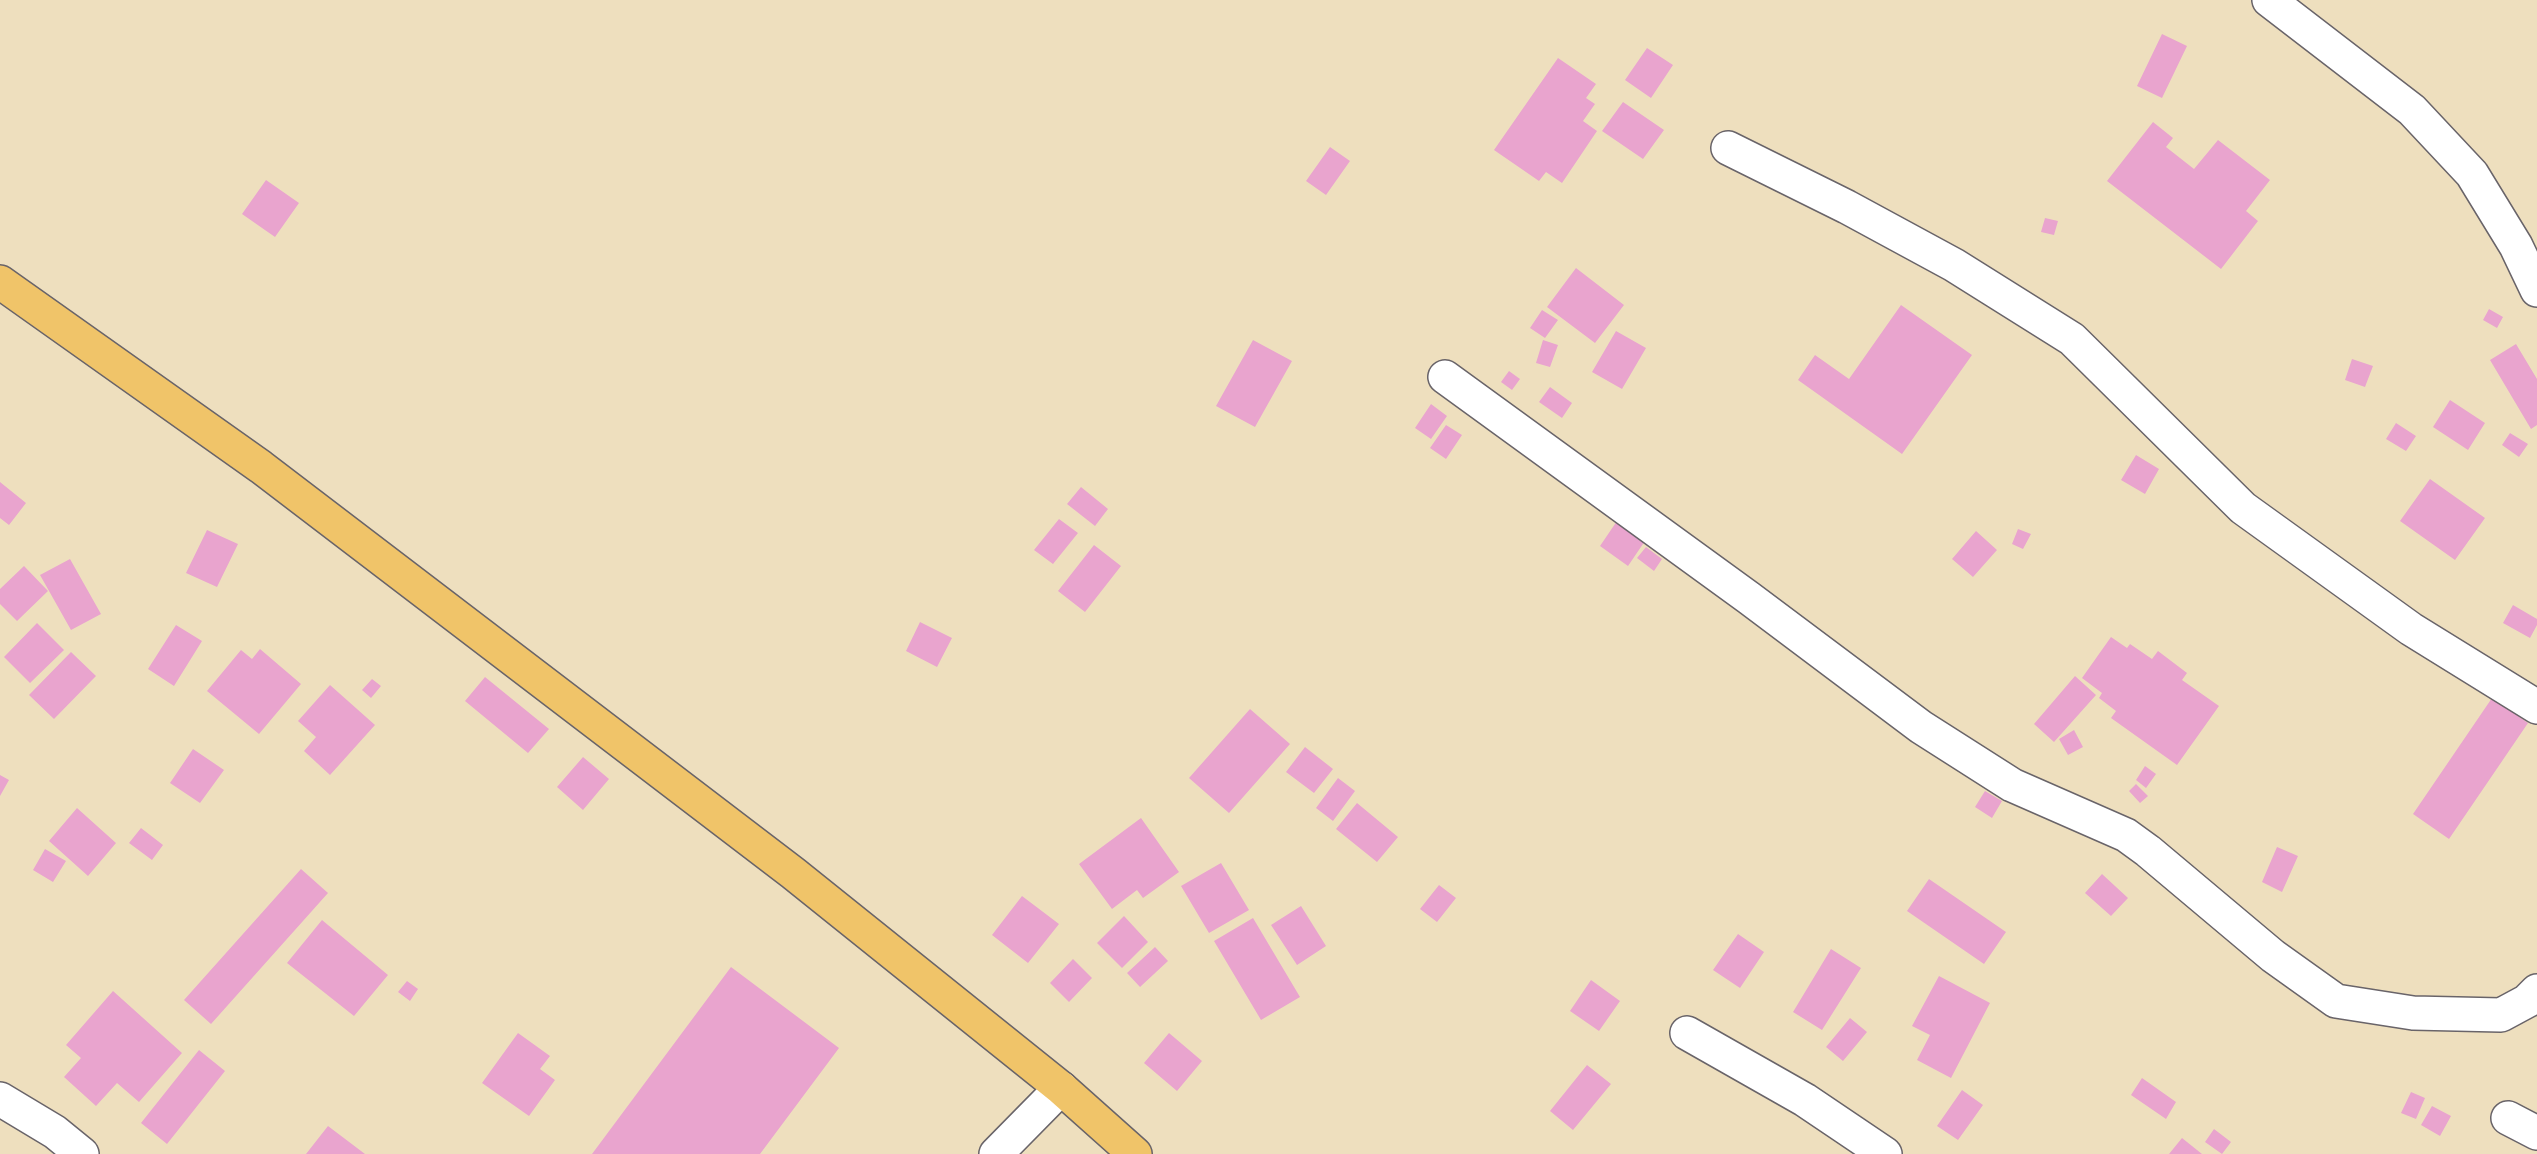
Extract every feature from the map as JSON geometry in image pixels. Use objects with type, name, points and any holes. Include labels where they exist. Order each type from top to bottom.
[{"type":"main road","points":[[0,282],[270,474],[793,873],[1061,1088],[1135,1154]]},
{"type":"street","points":[[2270,0],[2412,110],[2472,174],[2516,246],[2537,290]]},
{"type":"street","points":[[1728,148],[1847,207],[1954,265],[2072,339],[2242,508],[2411,629],[2537,707]]},
{"type":"street","points":[[1445,377],[1749,598],[1921,727],[2012,785],[2126,835],[2273,956],[2336,1001],[2413,1013],[2501,1015],[2527,1001],[2537,992]]},
{"type":"street","points":[[1687,1034],[1805,1100],[1885,1154]]},
{"type":"street","points":[[996,1154],[1061,1088]]},
{"type":"street","points":[[0,1099],[55,1132],[82,1154]]},
{"type":"street","points":[[2508,1118],[2537,1133]]},
{"type":"building","points":[[2162,34],[2187,46],[2162,98],[2137,86]]},
{"type":"building","points":[[1647,48],[1673,65],[1651,98],[1625,80]]},
{"type":"building","points":[[1558,58],[1596,84],[1586,98],[1595,104],[1583,121],[1597,131],[1562,183],[1546,172],[1539,181],[1494,150]]},
{"type":"building","points":[[1623,102],[1664,130],[1643,159],[1602,131]]},
{"type":"building","points":[[2153,122],[2173,138],[2166,147],[2194,169],[2218,140],[2270,180],[2246,211],[2258,221],[2221,269],[2107,181]]},
{"type":"building","points":[[1330,147],[1350,161],[1326,195],[1306,181]]},
{"type":"building","points":[[266,180],[299,203],[275,237],[242,214]]},
{"type":"building","points":[[2045,218],[2058,221],[2054,235],[2041,232]]},
{"type":"building","points":[[1576,268],[1624,305],[1595,343],[1547,307]]},
{"type":"building","points":[[1901,305],[1972,355],[1902,454],[1798,380],[1815,355],[1849,379]]},
{"type":"building","points":[[2489,309],[2503,317],[2497,328],[2483,320]]},
{"type":"building","points":[[1542,310],[1558,320],[1545,338],[1530,328]]},
{"type":"building","points":[[1616,331],[1646,348],[1622,389],[1592,372]]},
{"type":"building","points":[[1253,340],[1292,361],[1255,427],[1216,406]]},
{"type":"building","points":[[1543,340],[1558,345],[1550,367],[1536,363]]},
{"type":"building","points":[[2516,344],[2537,379],[2537,425],[2531,429],[2490,360]]},
{"type":"building","points":[[2352,359],[2373,366],[2365,387],[2345,380]]},
{"type":"building","points":[[1509,371],[1520,379],[1512,390],[1501,382]]},
{"type":"building","points":[[1550,387],[1572,403],[1562,418],[1539,402]]},
{"type":"building","points":[[2450,400],[2485,423],[2468,450],[2433,427]]},
{"type":"building","points":[[1431,404],[1447,416],[1431,439],[1415,428]]},
{"type":"building","points":[[2396,423],[2416,436],[2406,451],[2386,439]]},
{"type":"building","points":[[1446,425],[1462,435],[1446,459],[1430,448]]},
{"type":"building","points":[[2510,433],[2528,444],[2519,457],[2502,445]]},
{"type":"building","points":[[2136,455],[2159,469],[2145,494],[2121,480]]},
{"type":"building","points":[[2430,479],[2485,518],[2455,560],[2400,521]]},
{"type":"building","points":[[0,482],[26,503],[9,525],[0,518]]},
{"type":"building","points":[[1081,487],[1108,509],[1095,526],[1067,504]]},
{"type":"building","points":[[1059,519],[1078,533],[1053,564],[1034,550]]},
{"type":"building","points":[[1617,521],[1645,541],[1628,566],[1600,546]]},
{"type":"building","points":[[2018,529],[2031,534],[2023,549],[2012,544]]},
{"type":"building","points":[[207,530],[238,544],[217,587],[186,573]]},
{"type":"building","points":[[1976,531],[1997,550],[1973,577],[1952,559]]},
{"type":"building","points":[[1094,545],[1121,566],[1085,612],[1058,591]]},
{"type":"building","points":[[1646,547],[1662,559],[1654,571],[1637,558]]},
{"type":"building","points":[[70,559],[101,614],[71,630],[40,575]]},
{"type":"building","points":[[24,566],[48,591],[17,621],[0,604],[0,589]]},
{"type":"building","points":[[2513,605],[2537,619],[2537,625],[2530,638],[2503,623]]},
{"type":"building","points":[[920,622],[952,638],[937,667],[906,651]]},
{"type":"building","points":[[37,623],[64,650],[30,683],[4,657]]},
{"type":"building","points":[[176,625],[202,641],[174,686],[148,669]]},
{"type":"building","points":[[2111,637],[2127,648],[2130,644],[2152,659],[2158,651],[2187,673],[2182,680],[2219,706],[2177,765],[2111,718],[2116,711],[2099,698],[2102,693],[2082,678]]},
{"type":"building","points":[[260,649],[301,684],[259,734],[207,691],[241,650],[252,659]]},
{"type":"building","points":[[71,652],[96,676],[54,719],[29,695]]},
{"type":"building","points":[[2075,676],[2096,695],[2054,742],[2034,724]]},
{"type":"building","points":[[485,677],[549,729],[528,753],[465,701]]},
{"type":"building","points":[[372,679],[381,686],[371,698],[362,690]]},
{"type":"building","points":[[330,685],[375,725],[330,775],[304,751],[316,737],[298,721]]},
{"type":"building","points":[[2492,698],[2528,723],[2449,839],[2413,814]]},
{"type":"building","points":[[1250,709],[1290,744],[1229,813],[1189,778]]},
{"type":"building","points":[[2074,730],[2083,747],[2068,755],[2059,739]]},
{"type":"building","points":[[1305,747],[1333,769],[1314,793],[1286,772]]},
{"type":"building","points":[[193,749],[224,770],[200,803],[170,783]]},
{"type":"building","points":[[583,757],[609,779],[583,810],[557,787]]},
{"type":"building","points":[[2145,766],[2156,774],[2146,788],[2136,780]]},
{"type":"building","points":[[0,775],[9,780],[0,796]]},
{"type":"building","points":[[1338,778],[1355,791],[1333,821],[1316,808]]},
{"type":"building","points":[[2136,784],[2148,796],[2140,803],[2129,791]]},
{"type":"building","points":[[1985,791],[2002,801],[1992,818],[1975,807]]},
{"type":"building","points":[[1357,803],[1398,837],[1377,862],[1336,829]]},
{"type":"building","points":[[77,808],[116,843],[88,876],[49,841]]},
{"type":"building","points":[[1141,818],[1179,872],[1143,898],[1137,890],[1112,909],[1079,864]]},
{"type":"building","points":[[141,828],[163,845],[152,860],[129,843]]},
{"type":"building","points":[[2277,847],[2298,856],[2282,892],[2262,882]]},
{"type":"building","points":[[45,849],[66,861],[53,882],[33,870]]},
{"type":"building","points":[[1221,863],[1249,910],[1209,933],[1181,886]]},
{"type":"building","points":[[301,869],[328,893],[211,1024],[184,1000]]},
{"type":"building","points":[[2102,874],[2128,898],[2111,916],[2085,893]]},
{"type":"building","points":[[1929,879],[2006,932],[1984,964],[1907,911]]},
{"type":"building","points":[[1439,885],[1456,898],[1437,922],[1420,909]]},
{"type":"building","points":[[1022,896],[1059,924],[1028,963],[992,935]]},
{"type":"building","points":[[1301,906],[1326,946],[1297,965],[1271,925]]},
{"type":"building","points":[[1124,916],[1148,942],[1122,968],[1097,943]]},
{"type":"building","points":[[1253,918],[1300,997],[1261,1020],[1214,941]]},
{"type":"building","points":[[322,920],[388,975],[354,1016],[287,963]]},
{"type":"building","points":[[1738,934],[1764,952],[1740,988],[1713,970]]},
{"type":"building","points":[[1155,947],[1168,961],[1140,987],[1127,973]]},
{"type":"building","points":[[1831,949],[1861,968],[1822,1030],[1793,1012]]},
{"type":"building","points":[[1073,959],[1092,978],[1069,1002],[1050,983]]},
{"type":"building","points":[[731,967],[839,1048],[760,1154],[592,1154]]},
{"type":"building","points":[[1939,976],[1990,1003],[1951,1078],[1917,1060],[1930,1035],[1912,1026]]},
{"type":"building","points":[[1591,980],[1620,1001],[1599,1031],[1570,1011]]},
{"type":"building","points":[[407,981],[418,989],[410,1001],[398,992]]},
{"type":"building","points":[[113,991],[182,1053],[139,1102],[117,1083],[96,1106],[64,1077],[81,1058],[66,1045]]},
{"type":"building","points":[[1850,1018],[1867,1032],[1843,1061],[1826,1047]]},
{"type":"building","points":[[518,1033],[550,1056],[540,1069],[555,1080],[529,1116],[482,1083]]},
{"type":"building","points":[[1169,1033],[1202,1061],[1177,1091],[1144,1063]]},
{"type":"building","points":[[199,1050],[225,1071],[167,1144],[141,1123]]},
{"type":"building","points":[[1587,1065],[1611,1084],[1573,1130],[1550,1111]]},
{"type":"building","points":[[2142,1078],[2176,1102],[2166,1119],[2131,1095]]},
{"type":"building","points":[[1962,1090],[1983,1105],[1958,1140],[1937,1126]]},
{"type":"building","points":[[2411,1092],[2425,1098],[2416,1119],[2401,1113]]},
{"type":"building","points":[[2432,1106],[2451,1116],[2440,1136],[2421,1125]]},
{"type":"building","points":[[328,1126],[365,1154],[306,1154]]},
{"type":"building","points":[[2214,1129],[2231,1142],[2222,1154],[2205,1142]]},
{"type":"building","points":[[2182,1138],[2202,1154],[2169,1154]]}]
